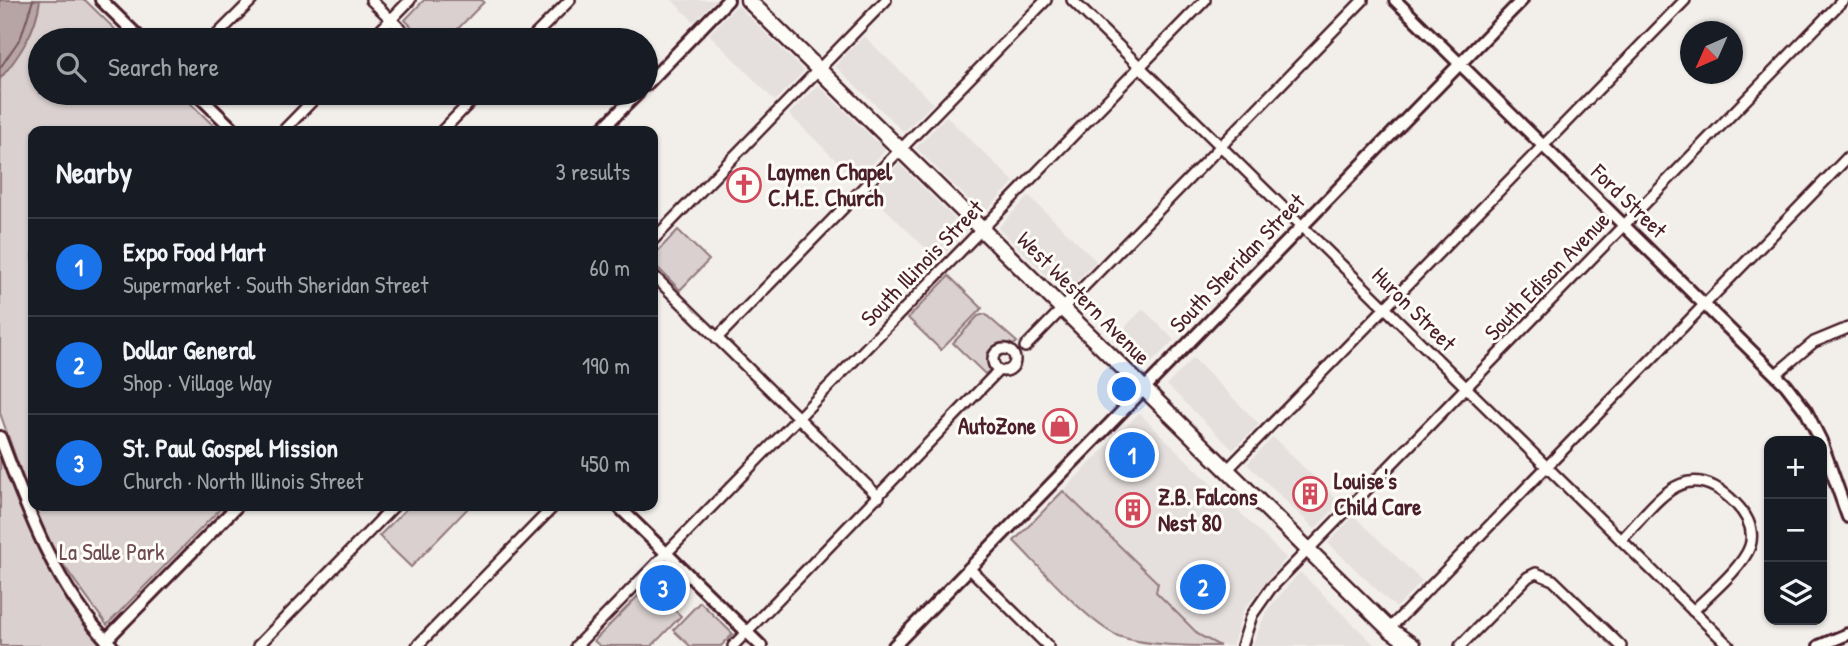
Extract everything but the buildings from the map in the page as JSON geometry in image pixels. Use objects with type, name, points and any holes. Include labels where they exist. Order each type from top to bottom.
[{"type":"main road","name":"West Western Avenue","points":[[748,0],[1388,629],[1413,646]]},
{"type":"main road","name":"West Western Avenue","points":[[1388,629],[1397,646]]},
{"type":"street","points":[[101,0],[130,28]]},
{"type":"street","points":[[224,28],[251,0]]},
{"type":"street","points":[[371,0],[399,28]]},
{"type":"street","points":[[383,28],[410,0]]},
{"type":"street","points":[[542,28],[570,0]]},
{"type":"street","points":[[658,73],[728,0]]},
{"type":"street","points":[[658,235],[886,0]]},
{"type":"street","points":[[717,338],[1046,0]]},
{"type":"street","name":"Huron Street","points":[[1072,0],[1728,646]]},
{"type":"street","name":"South Illinois Street","points":[[576,646],[1205,0]]},
{"type":"street","points":[[1025,347],[1363,0]]},
{"type":"street","name":"Ford Street","points":[[1395,0],[1776,374],[1802,404],[1818,436]]},
{"type":"street","name":"South Sheridan Street","points":[[899,644],[969,568],[1522,0]]},
{"type":"street","points":[[1227,470],[1685,0]]},
{"type":"street","name":"South Edison Avenue","points":[[1242,646],[1259,604],[1308,549],[1843,0]]},
{"type":"street","points":[[208,105],[230,126]]},
{"type":"street","points":[[288,126],[308,105]]},
{"type":"street","points":[[446,126],[464,105]]},
{"type":"street","points":[[605,126],[626,105]]},
{"type":"street","points":[[1388,629],[1848,157]]},
{"type":"street","points":[[658,280],[879,497]]},
{"type":"street","points":[[1776,374],[1814,342],[1848,328]]},
{"type":"street","points":[[733,646],[999,370]]},
{"type":"street","points":[[0,437],[28,505]]},
{"type":"street","name":"Ford Street","points":[[1827,459],[1848,517]]},
{"type":"street","points":[[1621,540],[1679,483],[1693,480],[1709,482],[1732,500],[1748,519],[1750,546],[1742,559],[1693,611]]},
{"type":"street","points":[[31,511],[48,553],[109,643],[231,511]]},
{"type":"street","points":[[258,646],[389,511]]},
{"type":"street","points":[[417,646],[549,511]]},
{"type":"street","points":[[623,511],[761,646]]},
{"type":"street","points":[[969,568],[1048,646]]},
{"type":"street","points":[[1460,646],[1528,577],[1536,573],[1548,577],[1621,646]]},
{"type":"street","points":[[1819,646],[1848,634]]},
{"type":"shaded area","points":[[672,0],[715,0],[694,22]]},
{"type":"shaded area","points":[[737,5],[804,71],[775,101],[709,34]]},
{"type":"shaded area","points":[[864,36],[933,103],[904,132],[835,66]]},
{"type":"shaded area","points":[[818,85],[885,150],[857,181],[789,114]]},
{"type":"shaded area","points":[[946,116],[1014,182],[983,214],[916,148]]},
{"type":"shaded area","points":[[899,164],[967,231],[938,260],[870,194]]},
{"type":"shaded area","points":[[1029,196],[1096,261],[1065,293],[998,228]]},
{"type":"shaded area","points":[[1143,309],[1174,340],[1147,367],[1112,340]]},
{"type":"shaded area","points":[[1193,358],[1259,424],[1233,450],[1167,385]]},
{"type":"shaded area","points":[[1139,413],[1286,558],[1244,609],[1232,646],[1216,645],[1199,635],[1156,592],[1158,583],[1063,491]]},
{"type":"shaded area","points":[[1273,437],[1340,503],[1315,529],[1247,464]]},
{"type":"shaded area","points":[[1354,516],[1422,581],[1396,608],[1328,543]]},
{"type":"shaded area","points":[[1300,572],[1376,646],[1252,646],[1267,610]]},
{"type":"green space","name":"La Salle Park","points":[[0,0],[85,0],[114,28],[28,28],[28,105],[192,105],[214,126],[28,126],[28,492],[0,413]]},
{"type":"green space","points":[[424,0],[484,2],[459,28],[413,28],[405,20]]},
{"type":"green space","points":[[678,230],[709,260],[680,290],[658,268],[658,251]]},
{"type":"green space","points":[[949,276],[982,308],[941,350],[908,318]]},
{"type":"green space","points":[[985,314],[1017,342],[1014,345],[1002,343],[992,348],[987,354],[989,371],[985,374],[953,343],[978,316]]},
{"type":"green space","points":[[0,451],[43,553],[71,601],[105,646],[0,646]]},
{"type":"green space","points":[[1063,491],[1158,583],[1156,592],[1199,635],[1220,646],[1155,644],[1118,636],[1092,619],[1064,593],[1014,541]]},
{"type":"green space","name":"La Salle Park","points":[[35,511],[218,511],[107,625],[56,553]]},
{"type":"green space","points":[[404,511],[465,511],[411,567],[379,536]]},
{"type":"green space","points":[[638,596],[654,612],[665,601],[681,616],[652,646],[600,646],[594,641]]},
{"type":"green space","points":[[700,602],[733,634],[721,646],[690,646],[673,630]]},
{"type":"water","points":[[0,0],[40,0],[35,22],[32,28],[28,28],[26,42],[0,79]]},
{"type":"place","name":"Laymen Chapel C.M.E. Church","points":[[744,185]]},
{"type":"place","name":"AutoZone","points":[[1060,426]]},
{"type":"place","name":"Expo Food Mart","points":[[1132,455]]},
{"type":"place","name":"Louise's Child Care","points":[[1310,494]]},
{"type":"place","name":"Z.B. Falcons Nest 80","points":[[1133,510]]},
{"type":"place","name":"Dollar General","points":[[1203,587]]},
{"type":"place","name":"St. Paul Gospel Mission","points":[[663,588]]}]
